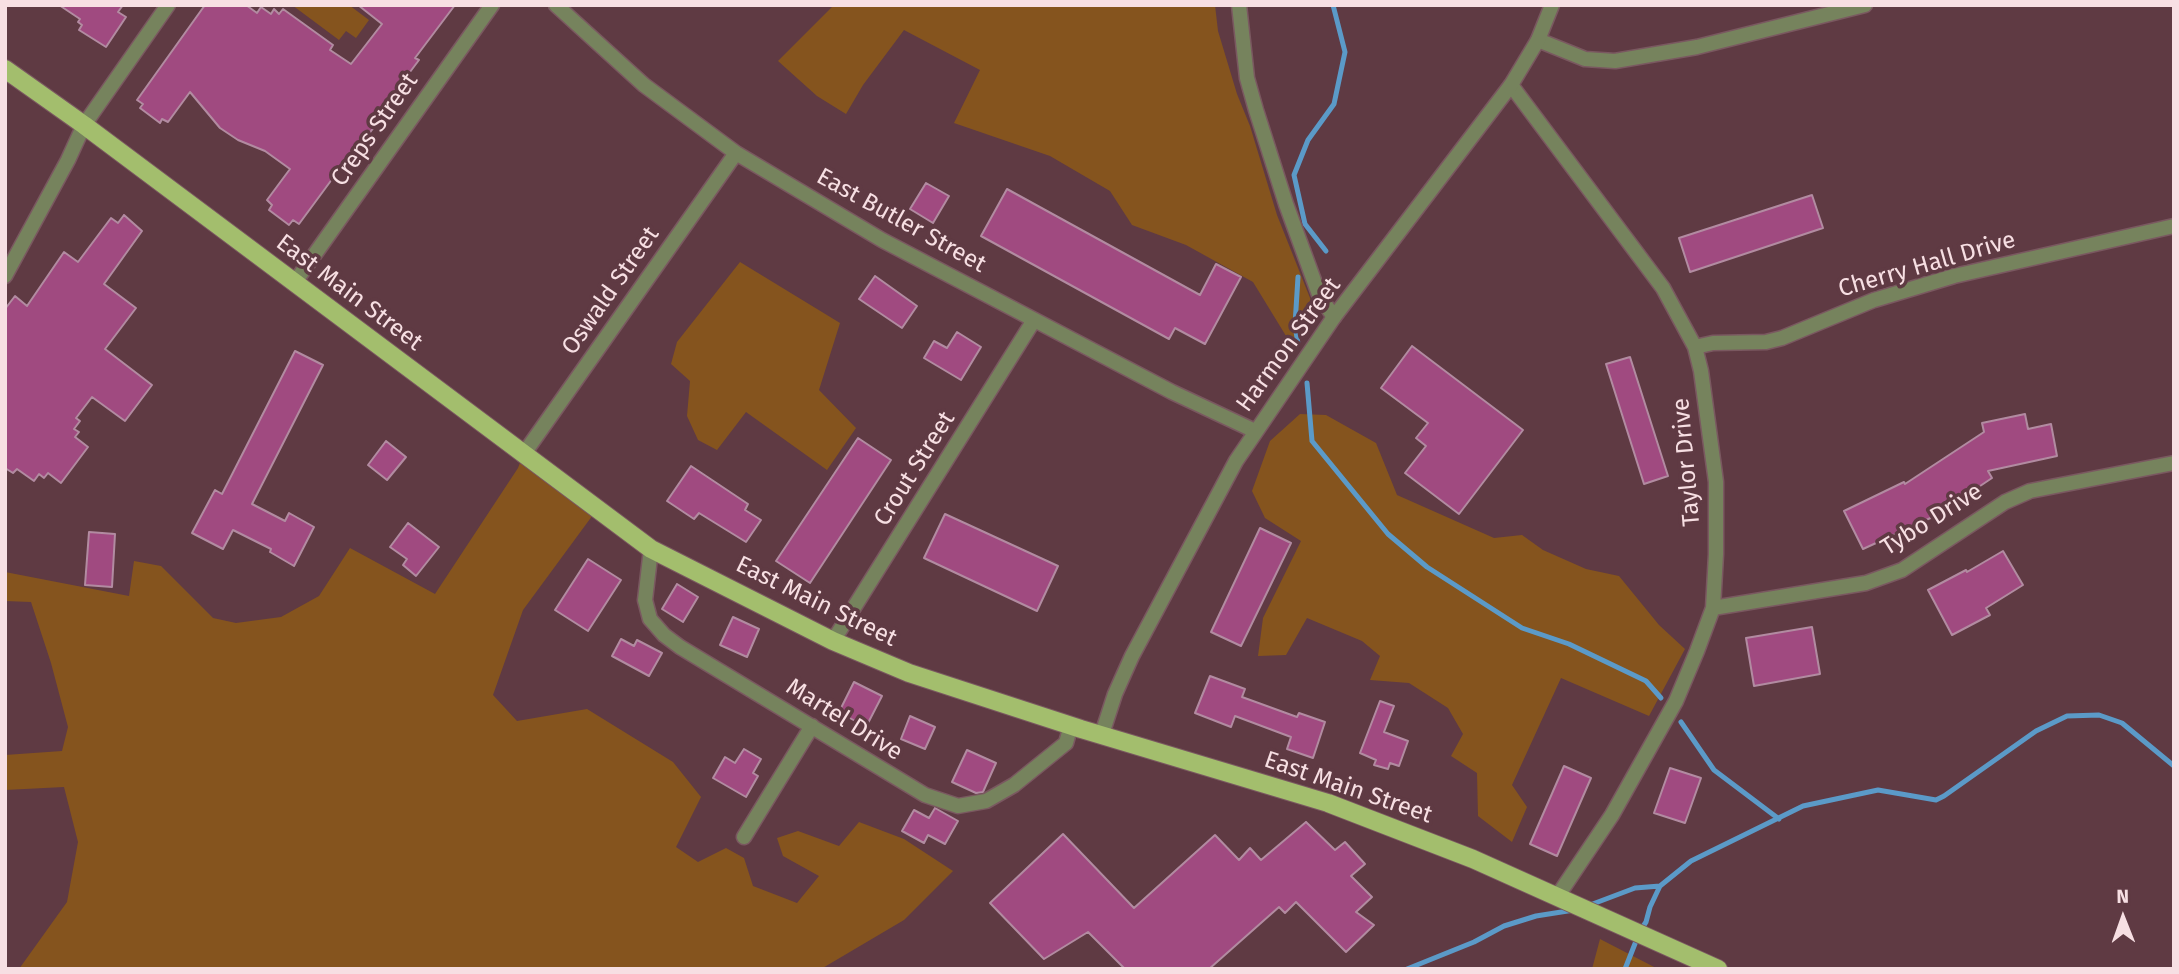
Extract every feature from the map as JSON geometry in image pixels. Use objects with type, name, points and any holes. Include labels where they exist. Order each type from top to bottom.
[{"type":"main road","name":"East Main Street","points":[[5,69],[84,125],[651,549],[833,641],[909,673],[1328,803],[1473,859],[1718,969]]},
{"type":"street","points":[[5,276],[84,125],[168,5]]},
{"type":"street","name":"Creps Street","points":[[295,282],[492,5]]},
{"type":"street","name":"East Butler Street","points":[[556,5],[644,85],[736,153],[882,240],[1172,392],[1255,431]]},
{"type":"street","points":[[1239,5],[1247,78],[1256,110],[1286,204],[1320,296],[1334,317]]},
{"type":"street","name":"Harmon Street","points":[[1102,734],[1115,694],[1132,656],[1223,483],[1255,431],[1334,317],[1511,85],[1538,40],[1552,5]]},
{"type":"street","points":[[1538,40],[1585,59],[1615,61],[1697,47],[1866,5]]},
{"type":"street","name":"Taylor Drive","points":[[1511,85],[1663,288],[1695,347],[1702,371],[1716,482],[1713,608],[1698,651],[1676,701],[1612,815],[1557,897]]},
{"type":"street","name":"Oswald Street","points":[[523,455],[736,153]]},
{"type":"street","name":"Cherry Hall Drive","points":[[1695,347],[1713,343],[1766,342],[1782,338],[1874,300],[1954,276],[2174,226]]},
{"type":"street","name":"Crout Street","points":[[833,641],[1034,320]]},
{"type":"street","name":"Tybo Drive","points":[[1713,608],[1866,583],[1902,570],[2005,502],[2030,491],[2174,463]]},
{"type":"street","name":"Martel Drive","points":[[651,549],[645,600],[650,620],[663,635],[917,791],[958,806],[986,801],[1014,785],[1066,743],[1071,725]]},
{"type":"street","points":[[744,837],[812,726]]},
{"type":"shaded area","points":[[292,5],[349,5],[369,20],[356,38],[346,31],[339,40]]},
{"type":"shaded area","points":[[834,5],[1215,5],[1218,31],[1237,94],[1250,126],[1277,215],[1316,313],[1294,349],[1253,282],[1186,245],[1132,225],[1110,191],[1050,156],[954,123],[980,70],[904,30],[863,85],[846,114],[817,96],[778,61]]},
{"type":"shaded area","points":[[740,262],[840,323],[819,390],[856,428],[827,470],[746,412],[717,450],[698,440],[687,416],[690,381],[671,364],[677,342]]},
{"type":"shaded area","points":[[1300,414],[1326,415],[1376,443],[1397,495],[1494,538],[1522,535],[1543,550],[1586,569],[1619,576],[1659,625],[1685,649],[1649,716],[1561,678],[1512,785],[1527,807],[1512,842],[1478,816],[1477,773],[1451,756],[1463,734],[1448,708],[1409,683],[1370,680],[1380,656],[1362,641],[1307,618],[1286,655],[1258,656],[1263,618],[1301,541],[1265,518],[1252,491],[1270,441]]},
{"type":"shaded area","points":[[523,455],[598,508],[523,610],[493,695],[517,721],[587,709],[673,762],[701,797],[676,847],[698,862],[726,848],[744,858],[753,886],[797,903],[819,876],[783,856],[777,838],[798,831],[839,846],[859,822],[904,839],[953,871],[904,920],[821,969],[19,969],[67,902],[78,842],[64,787],[5,790],[5,755],[62,751],[68,727],[31,602],[5,601],[5,572],[129,596],[134,561],[161,566],[213,618],[236,623],[281,617],[319,596],[350,548],[435,594],[518,468]]},
{"type":"shaded area","points":[[1600,939],[1658,969],[1592,969]]},
{"type":"building","points":[[59,5],[123,5],[118,12],[126,17],[106,47],[79,30],[82,25],[78,22],[80,19]]},
{"type":"building","points":[[205,5],[246,5],[257,13],[261,7],[271,14],[274,9],[279,14],[283,9],[333,45],[330,50],[351,64],[382,24],[358,5],[455,5],[415,58],[419,60],[373,121],[377,123],[346,165],[344,163],[299,224],[293,220],[289,225],[269,210],[272,205],[267,200],[290,169],[265,151],[238,140],[220,128],[190,92],[168,122],[162,119],[160,123],[140,108],[143,104],[137,100]]},
{"type":"building","points":[[926,183],[949,196],[933,223],[910,209]]},
{"type":"building","points":[[1007,189],[1200,295],[1216,264],[1241,277],[1205,344],[1175,328],[1169,339],[981,236]]},
{"type":"building","points":[[1812,195],[1823,228],[1690,272],[1679,238]]},
{"type":"building","points":[[124,215],[142,231],[104,284],[136,308],[105,349],[152,385],[125,421],[92,397],[76,418],[80,421],[74,429],[79,432],[75,437],[88,447],[61,483],[48,473],[44,478],[39,474],[34,481],[17,469],[13,473],[5,468],[5,309],[15,296],[27,306],[64,252],[78,262],[111,218],[118,223]]},
{"type":"building","points":[[875,276],[917,306],[902,328],[859,299]]},
{"type":"building","points":[[957,332],[981,347],[961,380],[924,358],[934,341],[947,348]]},
{"type":"building","points":[[1412,346],[1523,430],[1459,514],[1405,473],[1426,446],[1416,438],[1428,423],[1381,388]]},
{"type":"building","points":[[295,351],[323,365],[252,504],[285,521],[289,513],[314,527],[294,566],[270,552],[271,549],[233,530],[223,549],[192,533],[215,490],[222,494]]},
{"type":"building","points":[[1630,357],[1668,476],[1644,484],[1606,364]]},
{"type":"building","points":[[2025,414],[2028,429],[2051,424],[2057,456],[1988,471],[1992,478],[1937,515],[1863,549],[1844,511],[1904,482],[1905,484],[1984,432],[1982,423]]},
{"type":"building","points":[[858,438],[891,460],[810,583],[776,561]]},
{"type":"building","points":[[386,441],[406,457],[387,480],[368,465]]},
{"type":"building","points":[[691,466],[748,504],[745,510],[761,520],[746,542],[699,513],[694,519],[667,501]]},
{"type":"building","points":[[945,514],[1058,566],[1037,611],[924,558]]},
{"type":"building","points":[[408,523],[439,547],[416,576],[403,565],[407,559],[390,547]]},
{"type":"building","points":[[1260,528],[1291,543],[1241,646],[1211,632]]},
{"type":"building","points":[[89,532],[115,534],[112,587],[85,585]]},
{"type":"building","points":[[2003,551],[2023,585],[1986,608],[1990,615],[1952,635],[1928,590]]},
{"type":"building","points":[[588,559],[621,580],[588,631],[555,610]]},
{"type":"building","points":[[677,584],[698,597],[683,622],[662,609]]},
{"type":"building","points":[[733,617],[759,629],[747,657],[720,645]]},
{"type":"building","points":[[1812,627],[1820,674],[1754,686],[1746,638]]},
{"type":"building","points":[[621,639],[634,646],[637,640],[662,653],[649,676],[612,656]]},
{"type":"building","points":[[1210,676],[1245,689],[1242,697],[1297,717],[1299,713],[1325,722],[1313,758],[1287,749],[1291,737],[1235,716],[1231,727],[1195,713]]},
{"type":"building","points":[[854,682],[882,696],[866,727],[839,712]]},
{"type":"building","points":[[1380,701],[1394,706],[1384,732],[1408,741],[1399,766],[1390,763],[1388,769],[1374,765],[1376,760],[1360,753]]},
{"type":"building","points":[[910,716],[935,727],[925,749],[901,739]]},
{"type":"building","points":[[744,749],[761,759],[753,773],[758,776],[746,797],[713,778],[725,757],[735,763]]},
{"type":"building","points":[[967,750],[996,763],[983,792],[976,793],[952,782]]},
{"type":"building","points":[[1564,766],[1591,778],[1557,856],[1530,844]]},
{"type":"building","points":[[1670,768],[1701,778],[1685,823],[1654,813]]},
{"type":"building","points":[[935,808],[958,821],[945,844],[928,835],[924,843],[902,831],[914,810],[929,818]]},
{"type":"building","points":[[1306,822],[1335,850],[1345,842],[1365,864],[1351,876],[1372,897],[1356,912],[1374,925],[1346,952],[1296,902],[1285,913],[1279,907],[1209,969],[1125,969],[1088,932],[1044,959],[990,903],[1063,834],[1134,908],[1215,835],[1239,860],[1250,848],[1261,860]]},
{"type":"waterway","points":[[1326,251],[1305,224],[1294,175],[1308,140],[1334,104],[1345,52],[1333,5]]},
{"type":"waterway","points":[[1298,277],[1295,325],[1298,344]]},
{"type":"waterway","points":[[1307,383],[1312,441],[1388,534],[1427,567],[1522,628],[1569,644],[1646,681],[1661,698]]},
{"type":"waterway","points":[[1625,969],[1660,886],[1691,861],[1803,806],[1878,790],[1936,800],[2036,731],[2067,716],[2099,715],[2122,723],[2174,766]]},
{"type":"waterway","points":[[1681,722],[1714,770],[1779,819]]},
{"type":"waterway","points":[[1590,905],[1635,888],[1660,886]]},
{"type":"waterway","points":[[1407,969],[1474,942],[1504,926],[1536,916],[1574,910]]}]
